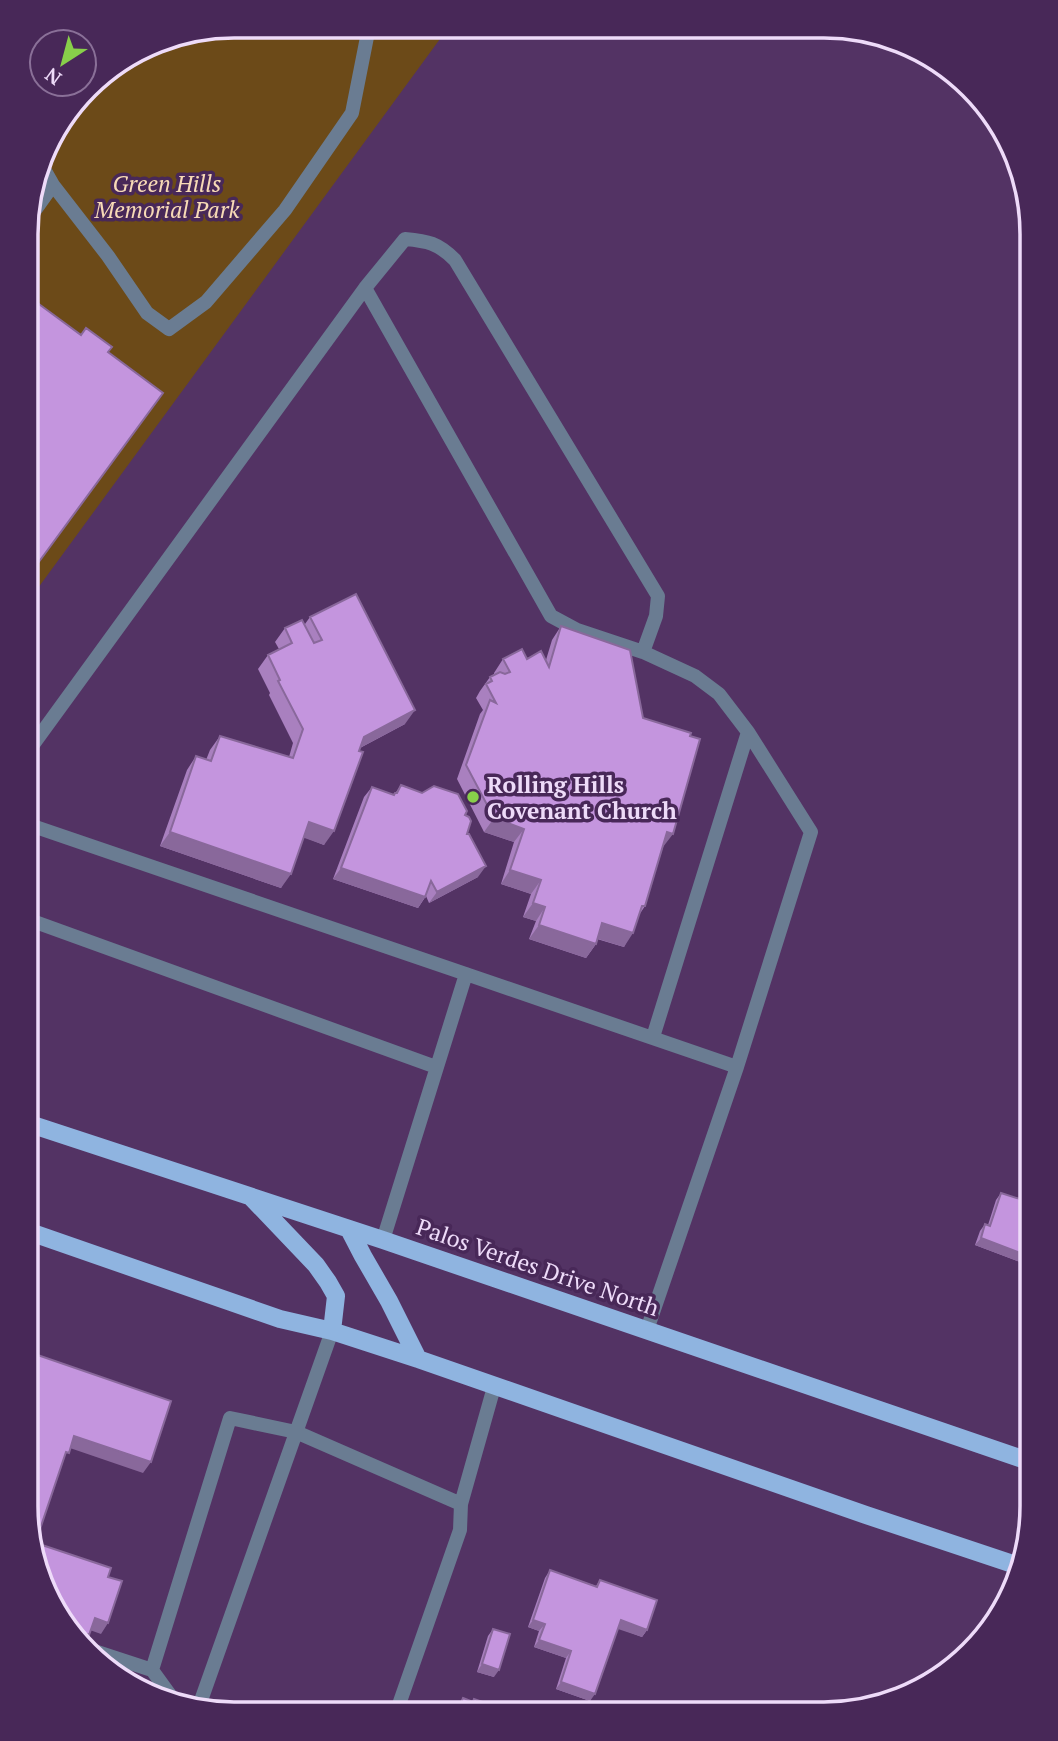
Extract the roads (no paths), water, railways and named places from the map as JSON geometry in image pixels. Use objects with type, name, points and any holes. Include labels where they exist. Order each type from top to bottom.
[{"type":"main road","name":"Palos Verdes Drive North","points":[[38,1126],[383,1240],[1019,1458]]},
{"type":"main road","points":[[250,1195],[316,1265],[328,1282],[336,1296],[332,1331]]},
{"type":"main road","points":[[349,1229],[418,1359]]},
{"type":"main road","points":[[38,1235],[280,1319],[332,1331],[418,1359],[1011,1563]]},
{"type":"lane","points":[[48,176],[147,313],[169,329],[206,302],[285,210],[352,113],[367,39]]},
{"type":"lane","points":[[41,202],[53,185]]},
{"type":"lane","points":[[38,738],[365,288],[405,239],[426,241],[443,248],[455,260],[658,596],[656,616],[643,652]]},
{"type":"lane","points":[[365,288],[551,616],[577,630],[643,652],[695,676],[719,694],[748,732],[811,832],[737,1067],[646,1330]]},
{"type":"lane","points":[[653,1037],[748,732]]},
{"type":"lane","points":[[38,828],[737,1067]]},
{"type":"lane","points":[[38,923],[436,1067]]},
{"type":"lane","points":[[383,1240],[466,974]]},
{"type":"lane","points":[[201,1699],[332,1331]]},
{"type":"lane","points":[[400,1702],[460,1531],[461,1504],[494,1387]]},
{"type":"lane","points":[[152,1670],[230,1418],[296,1432],[461,1504]]},
{"type":"lane","points":[[106,1654],[152,1670],[167,1690]]},
{"type":"place","name":"Rolling Hills Covenant Church","points":[[473,797]]},
{"type":"park label","name":"Green Hills Memorial Park","points":[[167,196]]}]
